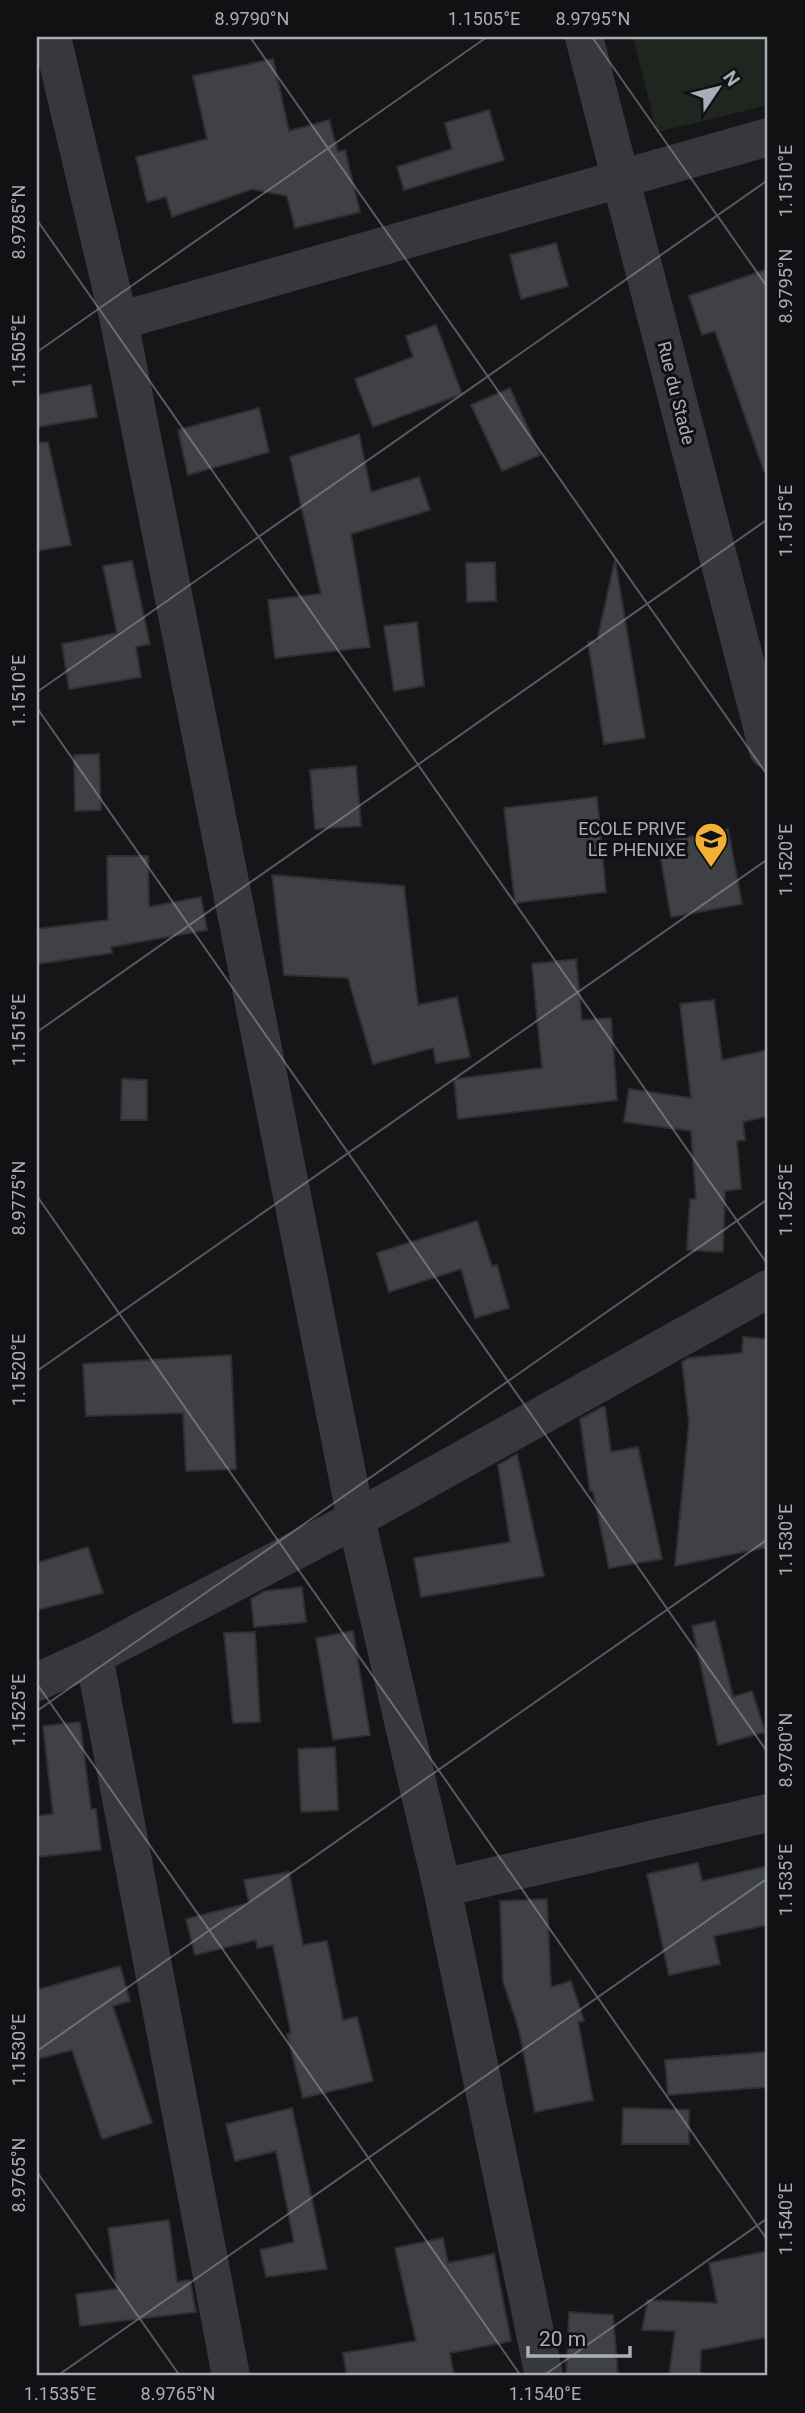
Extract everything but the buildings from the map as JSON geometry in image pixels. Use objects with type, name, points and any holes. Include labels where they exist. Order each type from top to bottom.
[{"type":"street","points":[[52,37],[119,321],[356,1519],[442,1888],[544,2376]]},
{"type":"street","name":"Rue du Stade","points":[[584,37],[768,750]]},
{"type":"street","points":[[119,321],[768,137]]},
{"type":"street","points":[[37,1682],[94,1656],[356,1519],[768,1289]]},
{"type":"street","points":[[94,1656],[231,2376]]},
{"type":"street","points":[[442,1888],[768,1813]]},
{"type":"shaded area","points":[[768,37],[768,105],[657,132],[633,38]]},
{"type":"place","name":"ECOLE PRIVE LE PHENIXE","points":[[711,869]]}]
